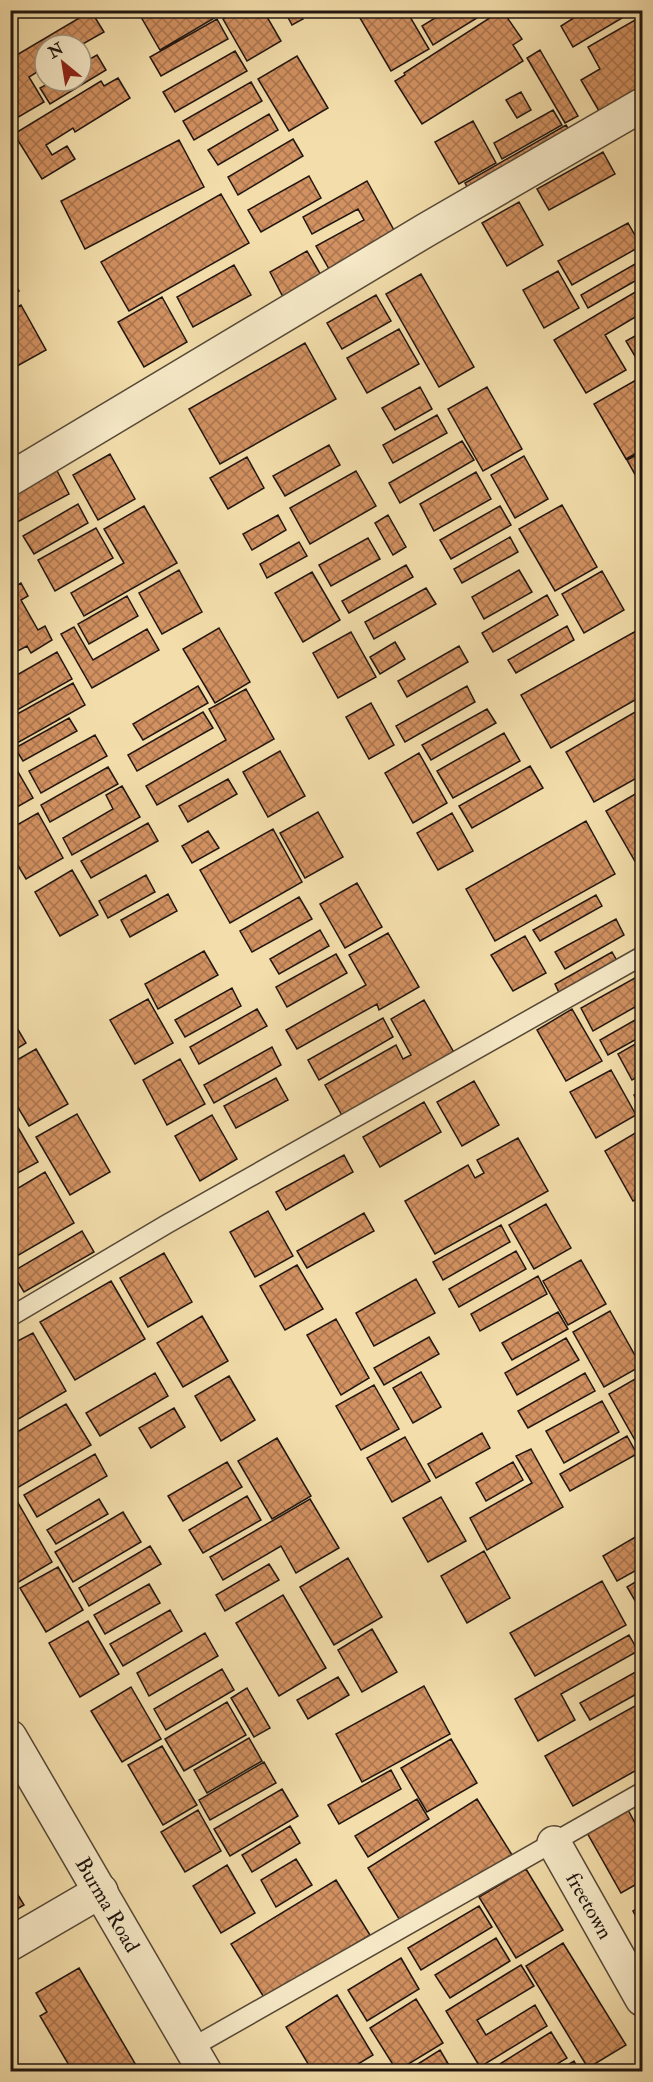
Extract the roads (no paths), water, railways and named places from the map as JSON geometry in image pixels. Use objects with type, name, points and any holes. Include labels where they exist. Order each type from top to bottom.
[{"type":"street","points":[[10,479],[426,230],[642,105]]},
{"type":"street","name":"Burma Road","points":[[10,1737],[198,2060]]},
{"type":"street","name":"freetown","points":[[554,1843],[642,1999]]},
{"type":"street","points":[[10,1944],[101,1891]]},
{"type":"lane","points":[[10,1317],[167,1224],[642,956]]},
{"type":"lane","points":[[198,2060],[554,1843],[642,1792]]}]
